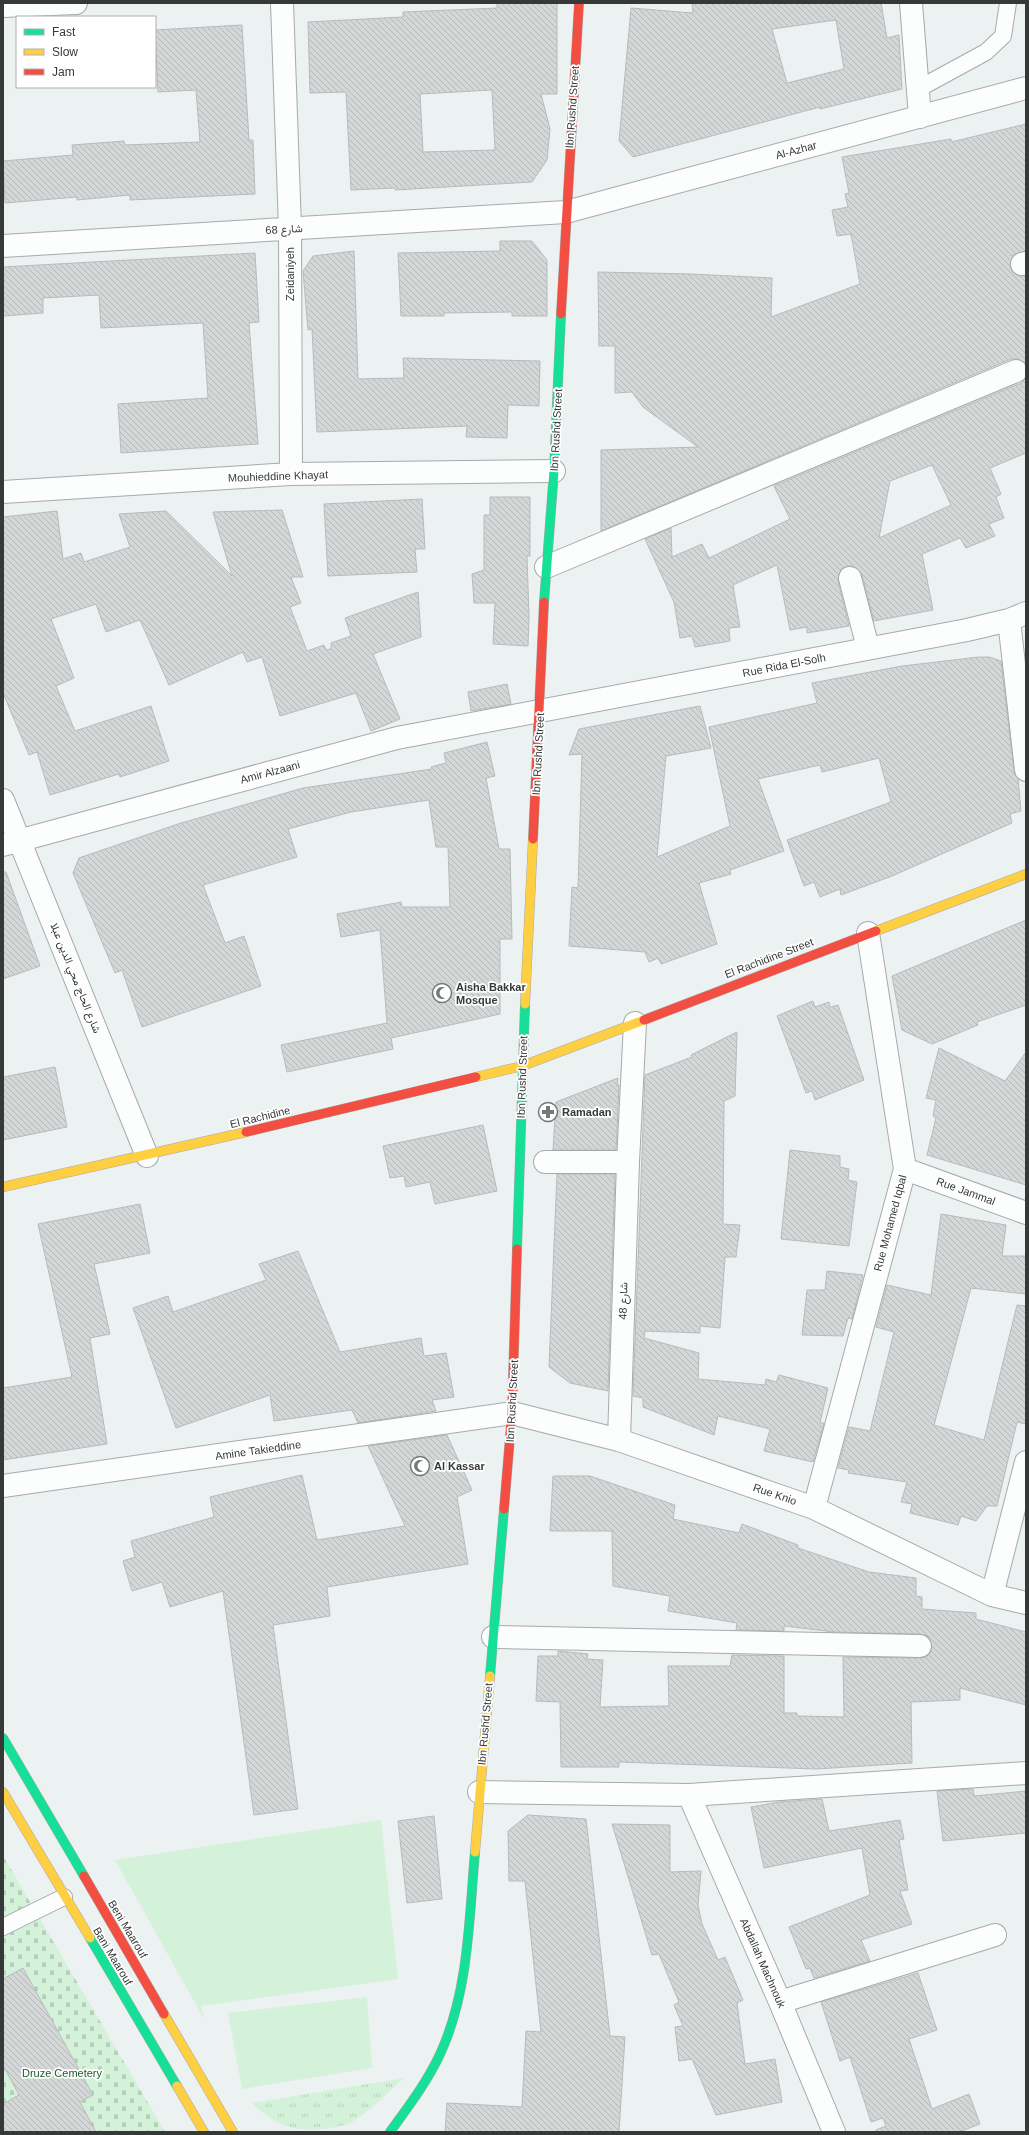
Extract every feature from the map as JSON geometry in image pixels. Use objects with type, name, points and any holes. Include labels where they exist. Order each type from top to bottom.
[{"type":"street","points":[[3,6],[76,3]]},
{"type":"street","name":"Zeidaniyeh","points":[[282,3],[290,228],[291,474]]},
{"type":"street","name":"Ibn Rushd Street","points":[[390,2132],[434,2065],[455,2013],[467,1946],[512,1413],[522,1066],[546,567],[554,471],[566,212],[579,3]]},
{"type":"street","points":[[911,3],[920,117]]},
{"type":"street","name":"Al-Azhar","points":[[566,212],[1026,88]]},
{"type":"street","name":"شارع 68","points":[[3,246],[566,212]]},
{"type":"street","points":[[546,567],[1016,371]]},
{"type":"street","name":"Mouhieddine Khayat","points":[[3,492],[291,474],[554,471]]},
{"type":"street","points":[[850,578],[868,648]]},
{"type":"street","points":[[1018,616],[1026,770]]},
{"type":"street","name":"Rue Rida El-Solh","points":[[540,712],[967,630],[1018,616]]},
{"type":"street","name":"Amir Alzaani","points":[[12,842],[397,738],[540,712]]},
{"type":"street","name":"شارع الحاج محي الدين عبلا","points":[[3,800],[12,842],[147,1156]]},
{"type":"street","name":"El Rachidine Street","points":[[522,1066],[1026,874]]},
{"type":"street","name":"Rue Mohamed Iqbal","points":[[814,1508],[905,1169],[868,933]]},
{"type":"street","name":"شارع 48","points":[[619,1440],[628,1162],[635,1023]]},
{"type":"street","name":"El Rachidine","points":[[3,1187],[147,1156],[522,1066]]},
{"type":"street","points":[[545,1162],[628,1162]]},
{"type":"street","name":"Rue Jammal","points":[[905,1169],[1026,1213]]},
{"type":"street","name":"Rue Knio","points":[[512,1413],[619,1440],[814,1508],[992,1595],[1026,1603]]},
{"type":"street","name":"Amine Takieddine","points":[[3,1486],[512,1413]]},
{"type":"street","points":[[992,1595],[1026,1462]]},
{"type":"street","points":[[493,1637],[920,1646]]},
{"type":"street","name":"Beni Maarouf","points":[[3,1738],[103,1924],[234,2128]]},
{"type":"street","points":[[479,1792],[689,1795],[1026,1773]]},
{"type":"street","name":"Bani Maarouf","points":[[3,1792],[204,2132]]},
{"type":"street","name":"Abdallah Machnouk","points":[[689,1795],[780,2002],[834,2132]]},
{"type":"street","points":[[86,1934],[103,1924]]},
{"type":"street","points":[[780,2002],[995,1935]]},
{"type":"lane","points":[[918,89],[986,52],[1003,36],[1008,3]]},
{"type":"lane","points":[[3,1927],[64,1897]]},
{"type":"green space","points":[[381,1820],[398,1979],[201,2006],[204,2019],[115,1860]]},
{"type":"green space","name":"Druze Cemetery","points":[[3,1856],[165,2132],[3,2132]]},
{"type":"green space","points":[[367,1997],[372,2068],[242,2089],[228,2013]]},
{"type":"green space","points":[[404,2078],[377,2103],[355,2120],[348,2124],[334,2127],[308,2130],[284,2125],[262,2113],[252,2103]]},
{"type":"building","points":[[497,3],[557,3],[557,94],[541,94],[550,129],[547,160],[532,182],[395,190],[395,188],[351,190],[346,92],[310,93],[308,22],[403,17],[403,12],[497,8]],"holes":[[[492,90],[495,150],[423,152],[420,94]]]},
{"type":"building","points":[[692,3],[881,3],[887,38],[899,35],[902,89],[820,109],[820,107],[633,157],[619,141],[631,8],[693,13]],"holes":[[[836,20],[844,69],[787,83],[772,29]]]},
{"type":"building","points":[[242,25],[249,140],[253,140],[255,194],[130,200],[130,195],[77,200],[77,197],[5,203],[3,161],[73,155],[72,145],[124,141],[125,145],[200,142],[196,90],[158,92],[156,30]]},
{"type":"building","points":[[1026,124],[1026,251],[1013,255],[1010,267],[1018,276],[1026,276],[1026,364],[1018,359],[1011,359],[601,531],[601,450],[698,447],[643,407],[632,392],[615,393],[615,346],[599,346],[598,272],[691,274],[772,278],[771,317],[860,284],[851,234],[837,236],[832,210],[848,207],[845,194],[849,193],[842,157],[951,139],[951,142]]},
{"type":"building","points":[[500,241],[532,241],[547,260],[547,316],[512,316],[512,312],[444,313],[444,316],[401,316],[398,253],[500,251]]},
{"type":"building","points":[[354,251],[358,379],[404,378],[403,358],[540,361],[539,406],[508,405],[507,438],[466,437],[467,426],[317,432],[312,329],[308,330],[303,271],[313,256]]},
{"type":"building","points":[[255,253],[259,322],[249,323],[258,444],[121,453],[118,404],[208,398],[203,323],[101,328],[99,295],[43,298],[43,313],[3,316],[3,267]]},
{"type":"building","points":[[1026,378],[1026,453],[990,468],[1001,494],[996,497],[1004,518],[989,524],[995,536],[966,548],[960,538],[922,554],[933,610],[874,621],[862,575],[854,566],[847,566],[841,569],[838,581],[849,626],[807,633],[807,627],[790,630],[777,565],[733,585],[740,627],[729,628],[730,641],[695,647],[692,636],[680,638],[674,602],[645,539],[671,528],[672,557],[702,544],[709,558],[790,519],[774,486],[1021,383]],"holes":[[[932,465],[951,505],[879,538],[890,481]]]},
{"type":"building","points":[[490,497],[530,497],[530,556],[527,556],[529,617],[528,646],[493,644],[495,603],[474,603],[472,574],[484,570],[484,515],[490,515]]},
{"type":"building","points":[[422,499],[425,549],[415,549],[417,572],[328,576],[324,504]]},
{"type":"building","points":[[282,510],[303,577],[291,577],[301,603],[290,607],[307,651],[324,645],[326,650],[331,649],[331,643],[351,636],[345,618],[418,592],[421,637],[373,654],[400,719],[371,731],[356,693],[280,716],[262,657],[247,662],[243,652],[169,685],[140,620],[106,632],[96,604],[51,619],[74,678],[56,686],[75,731],[151,706],[169,761],[120,777],[119,774],[50,795],[37,752],[29,755],[3,693],[3,517],[57,511],[63,559],[81,553],[84,562],[130,547],[119,514],[166,511],[232,576],[213,512]]},
{"type":"building","points":[[989,657],[1001,661],[1014,771],[1018,779],[1021,811],[1010,814],[1012,823],[892,876],[841,895],[840,889],[820,897],[814,882],[804,886],[787,840],[891,802],[879,758],[822,772],[820,765],[758,779],[784,851],[730,870],[731,874],[699,883],[717,944],[661,964],[658,958],[649,962],[645,952],[569,946],[572,887],[578,888],[582,754],[569,755],[579,729],[700,706],[711,748],[666,756],[657,857],[730,826],[709,727],[817,703],[812,683],[902,666]]},
{"type":"building","points":[[507,684],[511,704],[471,711],[468,692]]},
{"type":"building","points":[[487,742],[495,776],[486,778],[499,849],[510,849],[512,939],[500,939],[500,1014],[391,1038],[393,1049],[287,1072],[281,1045],[387,1023],[380,930],[341,937],[337,914],[401,902],[402,907],[450,907],[448,847],[436,847],[429,800],[351,812],[288,829],[297,857],[203,885],[225,943],[244,936],[261,986],[142,1027],[122,970],[115,973],[73,873],[79,858],[181,823],[303,788],[432,769],[431,767],[446,763],[444,753]]},
{"type":"building","points":[[3,872],[6,872],[40,966],[3,979]]},
{"type":"building","points":[[1026,920],[1026,1005],[977,1022],[978,1025],[932,1044],[902,1030],[892,976]]},
{"type":"building","points":[[813,1001],[815,1007],[829,1002],[830,1007],[838,1005],[864,1080],[815,1100],[812,1091],[806,1093],[777,1016]]},
{"type":"building","points":[[737,1032],[735,1096],[724,1101],[723,1224],[740,1225],[736,1257],[725,1257],[720,1328],[700,1326],[700,1333],[645,1331],[644,1338],[699,1353],[698,1379],[765,1385],[766,1379],[776,1382],[779,1375],[828,1388],[820,1423],[824,1423],[813,1462],[764,1451],[770,1429],[718,1416],[714,1435],[643,1407],[643,1398],[633,1396],[645,1075],[692,1057],[691,1055]]},
{"type":"building","points":[[939,1048],[1005,1081],[1026,1052],[1026,1185],[927,1155],[936,1118],[933,1116],[936,1100],[926,1098]]},
{"type":"building","points":[[55,1067],[67,1127],[3,1140],[3,1077]]},
{"type":"building","points":[[618,1078],[616,1150],[553,1150],[556,1102]]},
{"type":"building","points":[[483,1125],[497,1191],[435,1204],[430,1182],[406,1187],[404,1176],[390,1178],[383,1146]]},
{"type":"building","points":[[790,1150],[840,1156],[840,1167],[849,1169],[848,1180],[857,1182],[849,1246],[781,1239]]},
{"type":"building","points":[[557,1174],[615,1174],[608,1391],[570,1383],[549,1367]]},
{"type":"building","points":[[140,1204],[150,1253],[94,1264],[110,1334],[90,1338],[107,1444],[3,1460],[3,1388],[72,1377],[38,1224]]},
{"type":"building","points":[[941,1214],[1006,1225],[1002,1256],[1026,1256],[1026,1294],[971,1288],[934,1425],[984,1440],[1017,1305],[1026,1306],[1026,1424],[1017,1422],[997,1506],[987,1506],[976,1521],[961,1516],[958,1525],[910,1513],[912,1504],[901,1502],[907,1482],[848,1473],[849,1470],[838,1468],[849,1427],[870,1431],[894,1332],[876,1327],[887,1285],[931,1295]]},
{"type":"building","points":[[298,1251],[340,1352],[421,1338],[424,1356],[446,1353],[454,1397],[432,1400],[436,1411],[358,1423],[352,1410],[274,1421],[270,1395],[176,1428],[133,1308],[168,1296],[173,1312],[266,1280],[259,1264]]},
{"type":"building","points":[[827,1271],[863,1275],[852,1319],[848,1318],[843,1336],[802,1335],[807,1290],[825,1290]]},
{"type":"building","points":[[447,1435],[472,1490],[457,1497],[468,1564],[327,1587],[330,1616],[273,1625],[298,1809],[254,1815],[223,1591],[170,1607],[162,1582],[132,1591],[123,1561],[135,1557],[131,1541],[214,1517],[210,1497],[302,1475],[317,1540],[405,1526],[368,1446]]},
{"type":"building","points":[[553,1476],[590,1476],[675,1505],[673,1519],[739,1533],[742,1524],[798,1545],[798,1548],[869,1572],[916,1578],[916,1596],[922,1597],[922,1609],[976,1613],[976,1619],[1026,1632],[1026,1705],[960,1688],[960,1700],[911,1702],[912,1763],[816,1769],[619,1762],[619,1767],[561,1767],[560,1702],[536,1701],[538,1656],[558,1656],[558,1651],[588,1654],[587,1659],[603,1660],[600,1707],[669,1706],[668,1666],[730,1666],[732,1655],[784,1656],[784,1713],[797,1713],[797,1716],[844,1717],[843,1657],[920,1658],[926,1657],[930,1653],[932,1646],[927,1636],[920,1634],[834,1632],[784,1626],[784,1631],[736,1630],[737,1623],[668,1611],[670,1596],[613,1586],[612,1531],[550,1531]]},
{"type":"building","points":[[973,1789],[974,1796],[1026,1791],[1026,1833],[943,1841],[937,1791]]},
{"type":"building","points":[[822,1799],[829,1831],[900,1820],[904,1839],[899,1840],[908,1890],[900,1891],[912,1924],[861,1940],[870,1961],[814,1978],[810,1968],[806,1969],[789,1927],[870,1895],[862,1848],[764,1868],[751,1807],[779,1802]]},
{"type":"building","points":[[528,1815],[586,1819],[610,2036],[625,2037],[619,2132],[445,2132],[447,2103],[522,2107],[526,2031],[541,2032],[525,1881],[509,1881],[508,1831]]},
{"type":"building","points":[[434,1816],[442,1899],[407,1903],[398,1821]]},
{"type":"building","points":[[612,1824],[670,1825],[670,1872],[701,1871],[698,1905],[702,1924],[718,1960],[725,1957],[743,2000],[737,2003],[745,2064],[775,2059],[782,2102],[716,2115],[692,2059],[679,2061],[675,2027],[683,2026],[674,2005],[679,2002],[659,1954],[652,1955]]},
{"type":"building","points":[[23,1968],[93,2095],[80,2102],[96,2132],[3,2132],[3,2104],[19,2095],[3,2065],[3,1979]]},
{"type":"building","points":[[918,1973],[937,2030],[909,2039],[932,2109],[969,2094],[980,2124],[959,2132],[876,2132],[876,2130],[886,2126],[883,2118],[871,2122],[850,2057],[840,2061],[821,2002]]},
{"type":"traffic: fast","points":[[544,602],[554,471],[561,314]]},
{"type":"traffic: fast","points":[[517,1249],[525,1004]]},
{"type":"traffic: fast","points":[[490,1676],[504,1509]]},
{"type":"traffic: fast","points":[[3,1738],[84,1876]]},
{"type":"traffic: fast","points":[[390,2132],[417,2094],[436,2063],[450,2028],[457,2004],[466,1954],[475,1852]]},
{"type":"traffic: fast","points":[[90,1938],[177,2086]]},
{"type":"traffic: slow","points":[[525,1004],[533,839]]},
{"type":"traffic: slow","points":[[876,931],[1026,874]]},
{"type":"traffic: slow","points":[[476,1077],[522,1066],[644,1020]]},
{"type":"traffic: slow","points":[[3,1187],[246,1132]]},
{"type":"traffic: slow","points":[[475,1852],[490,1676]]},
{"type":"traffic: slow","points":[[3,1792],[90,1938]]},
{"type":"traffic: slow","points":[[164,2014],[233,2132]]},
{"type":"traffic: slow","points":[[177,2086],[204,2132]]},
{"type":"traffic: jam","points":[[561,314],[579,3]]},
{"type":"traffic: jam","points":[[533,839],[544,602]]},
{"type":"traffic: jam","points":[[644,1020],[876,931]]},
{"type":"traffic: jam","points":[[246,1132],[476,1077]]},
{"type":"traffic: jam","points":[[504,1509],[512,1413],[517,1249]]},
{"type":"traffic: jam","points":[[84,1876],[164,2014]]},
{"type":"place","name":"Aisha Bakkar Mosque","points":[[442,993]]},
{"type":"place","name":"Ramadan","points":[[548,1112]]},
{"type":"place","name":"Al Kassar","points":[[420,1466]]}]
